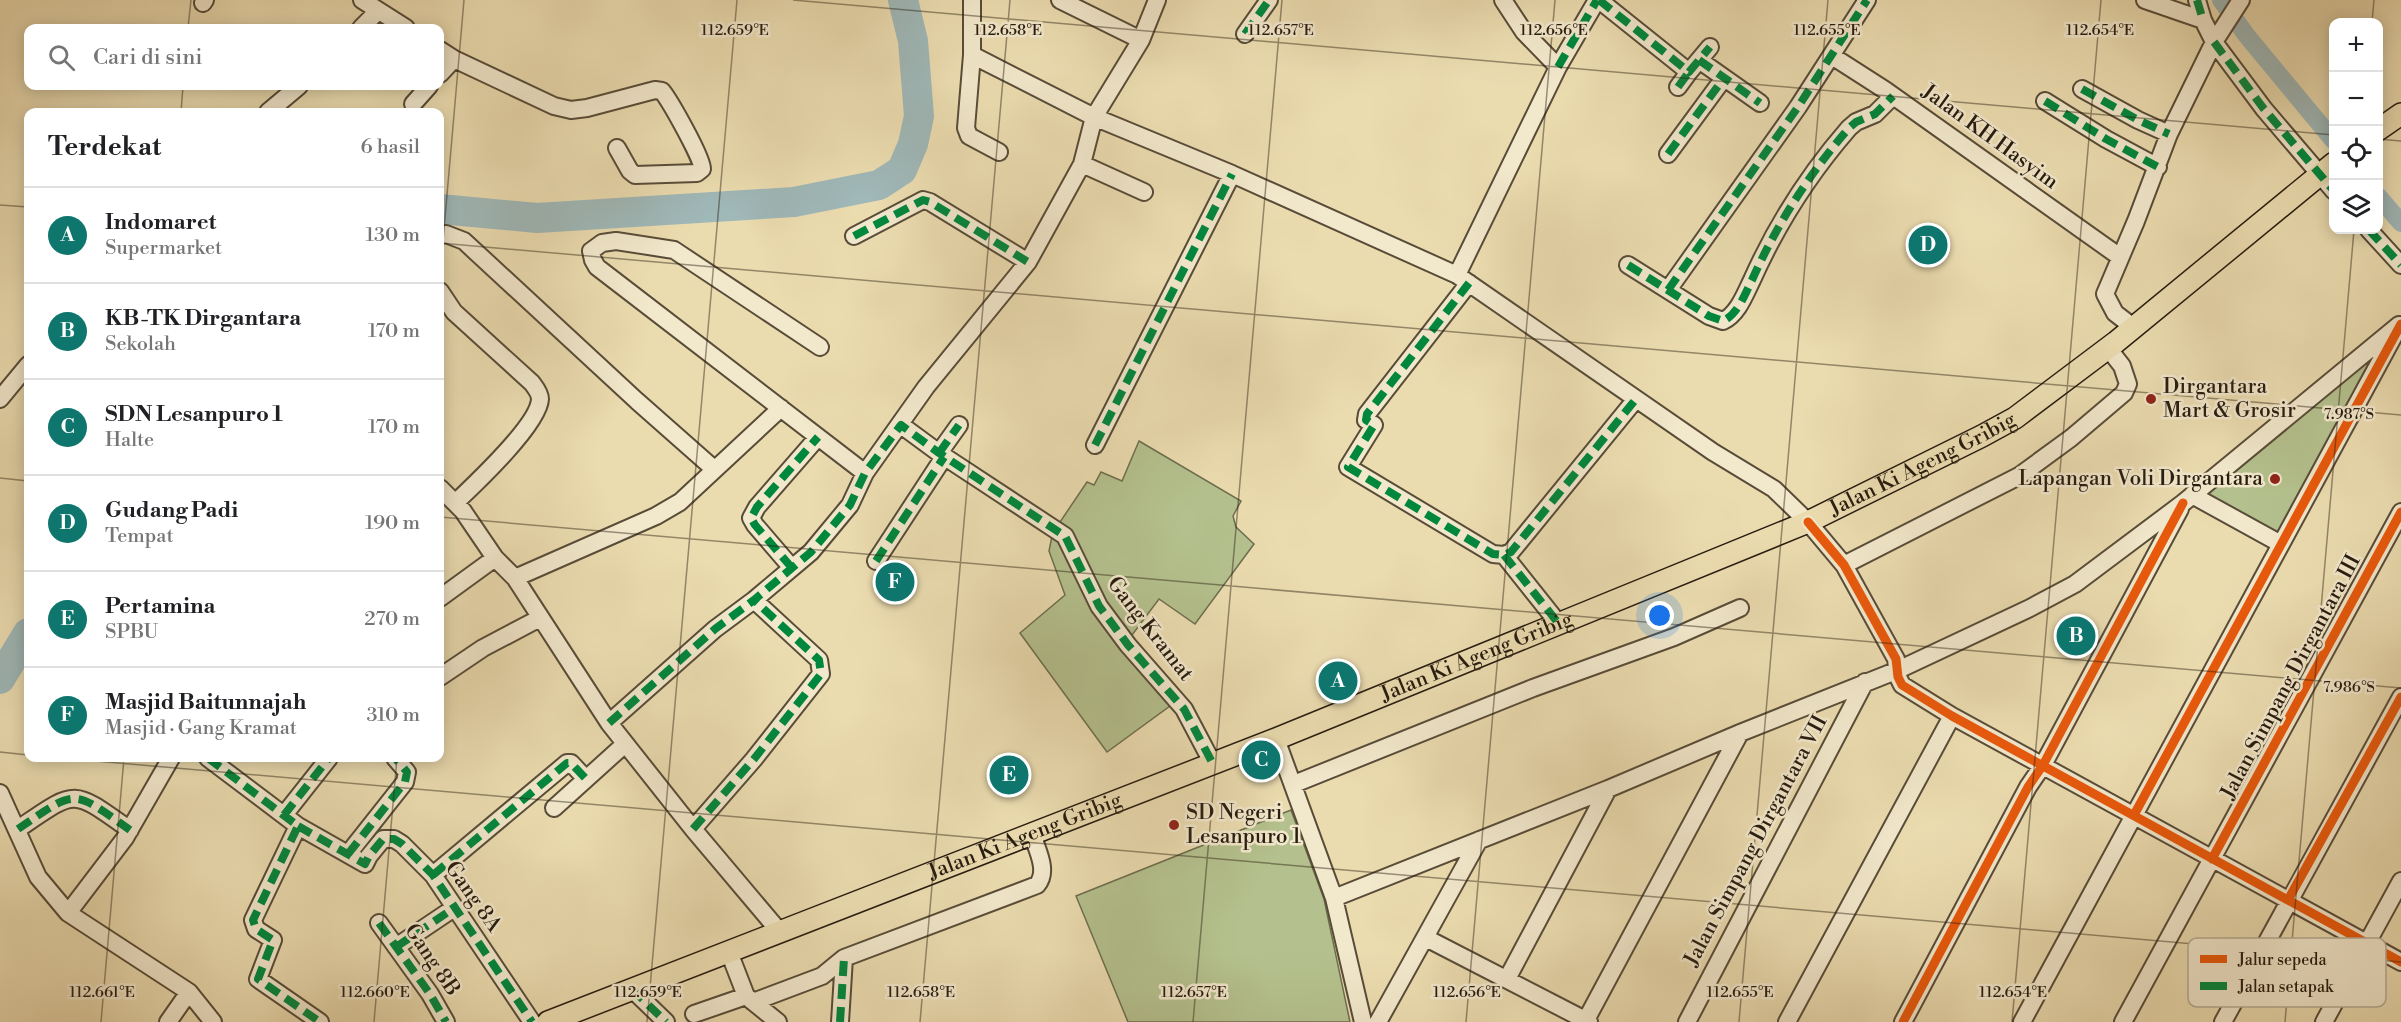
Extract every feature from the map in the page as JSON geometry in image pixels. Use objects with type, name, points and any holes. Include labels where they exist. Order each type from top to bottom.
[{"type":"main road","points":[[2383,127],[2401,114]]},
{"type":"main road","name":"Jalan Ki Ageng Gribig","points":[[548,1022],[1276,739],[1808,522],[2015,418],[2108,348],[2325,169]]},
{"type":"street","points":[[362,0],[399,24]]},
{"type":"street","points":[[972,0],[972,55],[966,128],[969,136],[999,152]]},
{"type":"street","points":[[1060,0],[1141,39]]},
{"type":"street","points":[[609,723],[715,629],[811,552],[850,505],[865,473],[926,387],[1028,262],[1082,164],[1094,117],[1141,39],[1157,0]]},
{"type":"street","points":[[1245,34],[1269,0]]},
{"type":"street","points":[[1503,0],[1524,32],[1558,67]]},
{"type":"street","points":[[1636,399],[1511,552],[1504,555],[1492,554],[1348,467],[1374,425],[1366,420],[1367,414],[1463,279],[1558,67],[1598,0],[1699,60],[1760,103]]},
{"type":"street","points":[[1668,290],[1832,56],[1867,0]]},
{"type":"street","points":[[2145,0],[2203,20]]},
{"type":"street","points":[[2197,0],[2203,20],[2264,109],[2325,169]]},
{"type":"street","points":[[2133,327],[2115,313],[2105,294],[2158,167],[2169,134],[2217,38],[2241,1]]},
{"type":"street","points":[[365,24],[378,11]]},
{"type":"street","points":[[446,54],[554,106],[571,110],[655,90],[662,91],[703,163],[702,169],[697,173],[636,175],[630,171],[617,148]]},
{"type":"street","points":[[972,55],[1094,117],[1232,174],[1463,279],[1713,452],[1774,489],[1808,522],[1844,565],[1896,658],[1898,677],[1902,685],[1952,716],[2356,938]]},
{"type":"street","name":"Jalan KH Hasyim","points":[[1832,56],[1893,96],[2120,257]]},
{"type":"street","points":[[1678,87],[1699,60]]},
{"type":"street","points":[[1668,153],[1724,78]]},
{"type":"street","points":[[2082,89],[2138,120],[2169,134]]},
{"type":"street","points":[[273,108],[294,90]]},
{"type":"street","points":[[413,104],[425,90]]},
{"type":"street","points":[[1628,265],[1709,316],[1724,321],[1731,316],[1747,290],[1779,224],[1812,173],[1849,128],[1856,122],[1875,114],[1893,96]]},
{"type":"street","points":[[2045,101],[2106,139],[2158,167]]},
{"type":"street","points":[[1082,164],[1144,192]]},
{"type":"street","points":[[1095,445],[1232,174]]},
{"type":"street","points":[[854,236],[923,200],[930,202],[1028,262]]},
{"type":"street","points":[[444,234],[464,241],[714,469]]},
{"type":"street","points":[[2373,234],[2401,265]]},
{"type":"street","points":[[820,347],[674,250],[616,241],[602,243],[591,250],[592,260],[597,267],[865,473]]},
{"type":"street","points":[[444,297],[454,312],[532,383],[540,400],[534,414],[513,443],[491,469],[455,503]]},
{"type":"street","points":[[1334,898],[1898,670],[2030,608],[2075,584],[2188,499],[2400,324]]},
{"type":"street","points":[[2022,1022],[2400,324]]},
{"type":"street","points":[[1844,565],[2019,476],[2070,438],[2124,393],[2128,384],[2122,366],[2108,348]]},
{"type":"street","points":[[0,399],[24,370]]},
{"type":"street","points":[[515,578],[656,516],[680,502],[781,408]]},
{"type":"street","name":"Gang Kramat","points":[[901,425],[1065,537],[1099,606],[1128,645],[1184,709],[1213,764]]},
{"type":"street","points":[[876,561],[959,425]]},
{"type":"street","points":[[792,568],[751,518],[757,507],[818,437]]},
{"type":"street","points":[[444,492],[463,511],[495,558],[515,578],[625,744],[779,931]]},
{"type":"street","points":[[2188,499],[2281,544]]},
{"type":"street","points":[[1903,1022],[2028,787],[2043,765],[2188,499]]},
{"type":"street","name":"Jalan Simpang Dirgantara III","points":[[2123,1022],[2401,512]]},
{"type":"street","points":[[1504,555],[1559,624]]},
{"type":"street","points":[[444,595],[495,558]]},
{"type":"street","points":[[693,829],[754,759],[821,675],[819,660],[754,600]]},
{"type":"street","points":[[1294,784],[1533,688],[1674,637],[1740,608]]},
{"type":"street","points":[[444,674],[483,648],[540,618]]},
{"type":"street","name":"Jalan Simpang Dirgantara VII","points":[[1687,1022],[1865,682]]},
{"type":"street","points":[[2268,938],[2401,698]]},
{"type":"street","points":[[1787,1022],[1952,716]]},
{"type":"street","points":[[1426,938],[1587,1021],[1740,733]]},
{"type":"street","points":[[1276,739],[1334,898],[1363,1022]]},
{"type":"street","points":[[554,808],[625,744]]},
{"type":"street","points":[[68,913],[92,884],[130,830],[169,762]]},
{"type":"street","points":[[213,762],[298,826],[348,854],[405,782],[407,772],[398,762]]},
{"type":"street","points":[[284,815],[326,762]]},
{"type":"street","points":[[433,875],[567,763],[571,763],[586,779]]},
{"type":"street","points":[[1507,979],[1608,789]]},
{"type":"street","points":[[0,793],[39,877],[68,913],[189,992],[213,1022]]},
{"type":"street","points":[[18,829],[58,802],[73,798],[89,801],[130,830]]},
{"type":"street","points":[[298,826],[258,908],[253,926],[273,940],[258,979],[320,1022]]},
{"type":"street","points":[[694,1014],[822,976],[844,958],[1037,885],[1042,880],[1043,870],[1032,834]]},
{"type":"street","name":"Gang 8A","points":[[348,854],[365,864],[383,839],[388,837],[402,844],[433,875],[531,1022]]},
{"type":"street","points":[[1378,1022],[1479,840]]},
{"type":"street","points":[[2370,938],[2401,881]]},
{"type":"street","points":[[396,947],[454,908]]},
{"type":"street","name":"Gang 8B","points":[[379,923],[446,1022]]},
{"type":"street","points":[[729,952],[749,999],[778,1022]]},
{"type":"street","points":[[2386,954],[2401,962]]},
{"type":"street","points":[[840,1022],[844,958]]},
{"type":"street","points":[[632,989],[666,1022]]},
{"type":"street","points":[[168,1022],[189,992]]},
{"type":"street","points":[[2223,1022],[2231,1007]]},
{"type":"street","points":[[2324,1022],[2332,1007]]},
{"type":"green space","points":[[2370,362],[2372,364],[2278,534],[2210,497],[2210,491],[2363,364]]},
{"type":"green space","points":[[1139,441],[1241,501],[1233,516],[1236,527],[1254,544],[1195,624],[1159,599],[1129,639],[1105,608],[1058,525],[1087,482],[1094,485],[1101,472],[1122,481]]},
{"type":"green space","points":[[1053,531],[1174,703],[1107,752],[1020,633],[1065,595],[1049,551]]},
{"type":"green space","points":[[1291,810],[1324,899],[1350,1022],[1128,1022],[1076,896]]},
{"type":"waterway","points":[[444,209],[537,218],[794,202],[879,185],[902,170],[913,144],[919,116],[913,41],[903,0]]},
{"type":"waterway","points":[[2221,0],[2247,36],[2329,135]]},
{"type":"waterway","points":[[2383,202],[2401,223]]},
{"type":"waterway","points":[[0,679],[24,640]]},
{"type":"marked path","points":[[1245,34],[1269,0]]},
{"type":"marked path","points":[[1558,67],[1597,0]]},
{"type":"marked path","points":[[1599,0],[1689,72],[1710,47]]},
{"type":"marked path","points":[[1668,290],[1798,107],[1867,0]]},
{"type":"marked path","points":[[2197,0],[2203,20]]},
{"type":"marked path","points":[[2214,42],[2264,109],[2329,185]]},
{"type":"marked path","points":[[1699,60],[1760,103]]},
{"type":"marked path","points":[[1678,87],[1689,72]]},
{"type":"marked path","points":[[1668,154],[1724,78]]},
{"type":"marked path","points":[[2082,89],[2138,120],[2169,134]]},
{"type":"marked path","points":[[1628,265],[1709,316],[1723,321],[1728,318],[1741,303],[1783,219],[1820,163],[1849,128],[1856,122],[1875,114],[1893,96]]},
{"type":"marked path","points":[[2045,101],[2106,139],[2158,167]]},
{"type":"marked path","points":[[1095,445],[1232,174]]},
{"type":"marked path","points":[[854,236],[923,200],[930,202],[1028,262]]},
{"type":"marked path","points":[[2373,234],[2401,265]]},
{"type":"marked path","points":[[1469,283],[1367,414],[1366,420],[1374,425],[1348,467],[1493,554],[1504,555],[1511,552],[1636,399]]},
{"type":"marked path","points":[[609,723],[715,629],[811,552],[850,505],[865,473],[901,425],[939,453],[1065,536],[1099,606],[1128,645],[1184,709],[1213,764]]},
{"type":"marked path","points":[[939,453],[959,425]]},
{"type":"marked path","points":[[792,568],[751,518],[757,507],[818,437]]},
{"type":"marked path","points":[[876,561],[944,457]]},
{"type":"marked path","points":[[1504,555],[1559,624]]},
{"type":"marked path","points":[[693,829],[754,759],[821,674],[819,660],[754,600]]},
{"type":"marked path","points":[[213,762],[298,826],[253,920],[256,929],[273,940],[258,979],[320,1022]]},
{"type":"marked path","points":[[284,815],[326,762]]},
{"type":"marked path","points":[[348,854],[405,782],[407,772],[398,762]]},
{"type":"marked path","points":[[433,875],[567,763],[571,763],[586,779]]},
{"type":"marked path","points":[[18,829],[52,806],[74,799],[96,807],[130,830]]},
{"type":"marked path","points":[[298,826],[365,864],[383,839],[394,839],[402,844],[433,875],[532,1022]]},
{"type":"marked path","points":[[396,947],[454,908]]},
{"type":"marked path","points":[[379,923],[430,994],[446,1022]]},
{"type":"marked path","points":[[840,1022],[844,958]]},
{"type":"marked path","points":[[632,989],[666,1022]]},
{"type":"cycle path","points":[[2134,815],[2401,324]]},
{"type":"cycle path","points":[[1903,1022],[2183,503]]},
{"type":"cycle path","points":[[2212,859],[2401,512]]},
{"type":"cycle path","points":[[1808,522],[1844,565],[1896,659],[1898,677],[1902,685],[1952,716],[2357,938]]},
{"type":"cycle path","points":[[2288,900],[2401,697]]},
{"type":"cycle path","points":[[2386,954],[2401,962]]},
{"type":"place","name":"Gudang Padi","points":[[1928,245]]},
{"type":"place","name":"Dirgantara Mart & Grosir","points":[[2151,399]]},
{"type":"place","name":"Lapangan Voli Dirgantara","points":[[2275,479]]},
{"type":"place","name":"Masjid Baitunnajah","points":[[895,582]]},
{"type":"place","name":"KB-TK Dirgantara","points":[[2076,636]]},
{"type":"place","name":"Indomaret","points":[[1338,681]]},
{"type":"place","name":"SDN Lesanpuro 1","points":[[1261,760]]},
{"type":"place","name":"Pertamina","points":[[1009,775]]},
{"type":"place","name":"SD Negeri Lesanpuro 1","points":[[1174,825]]}]
